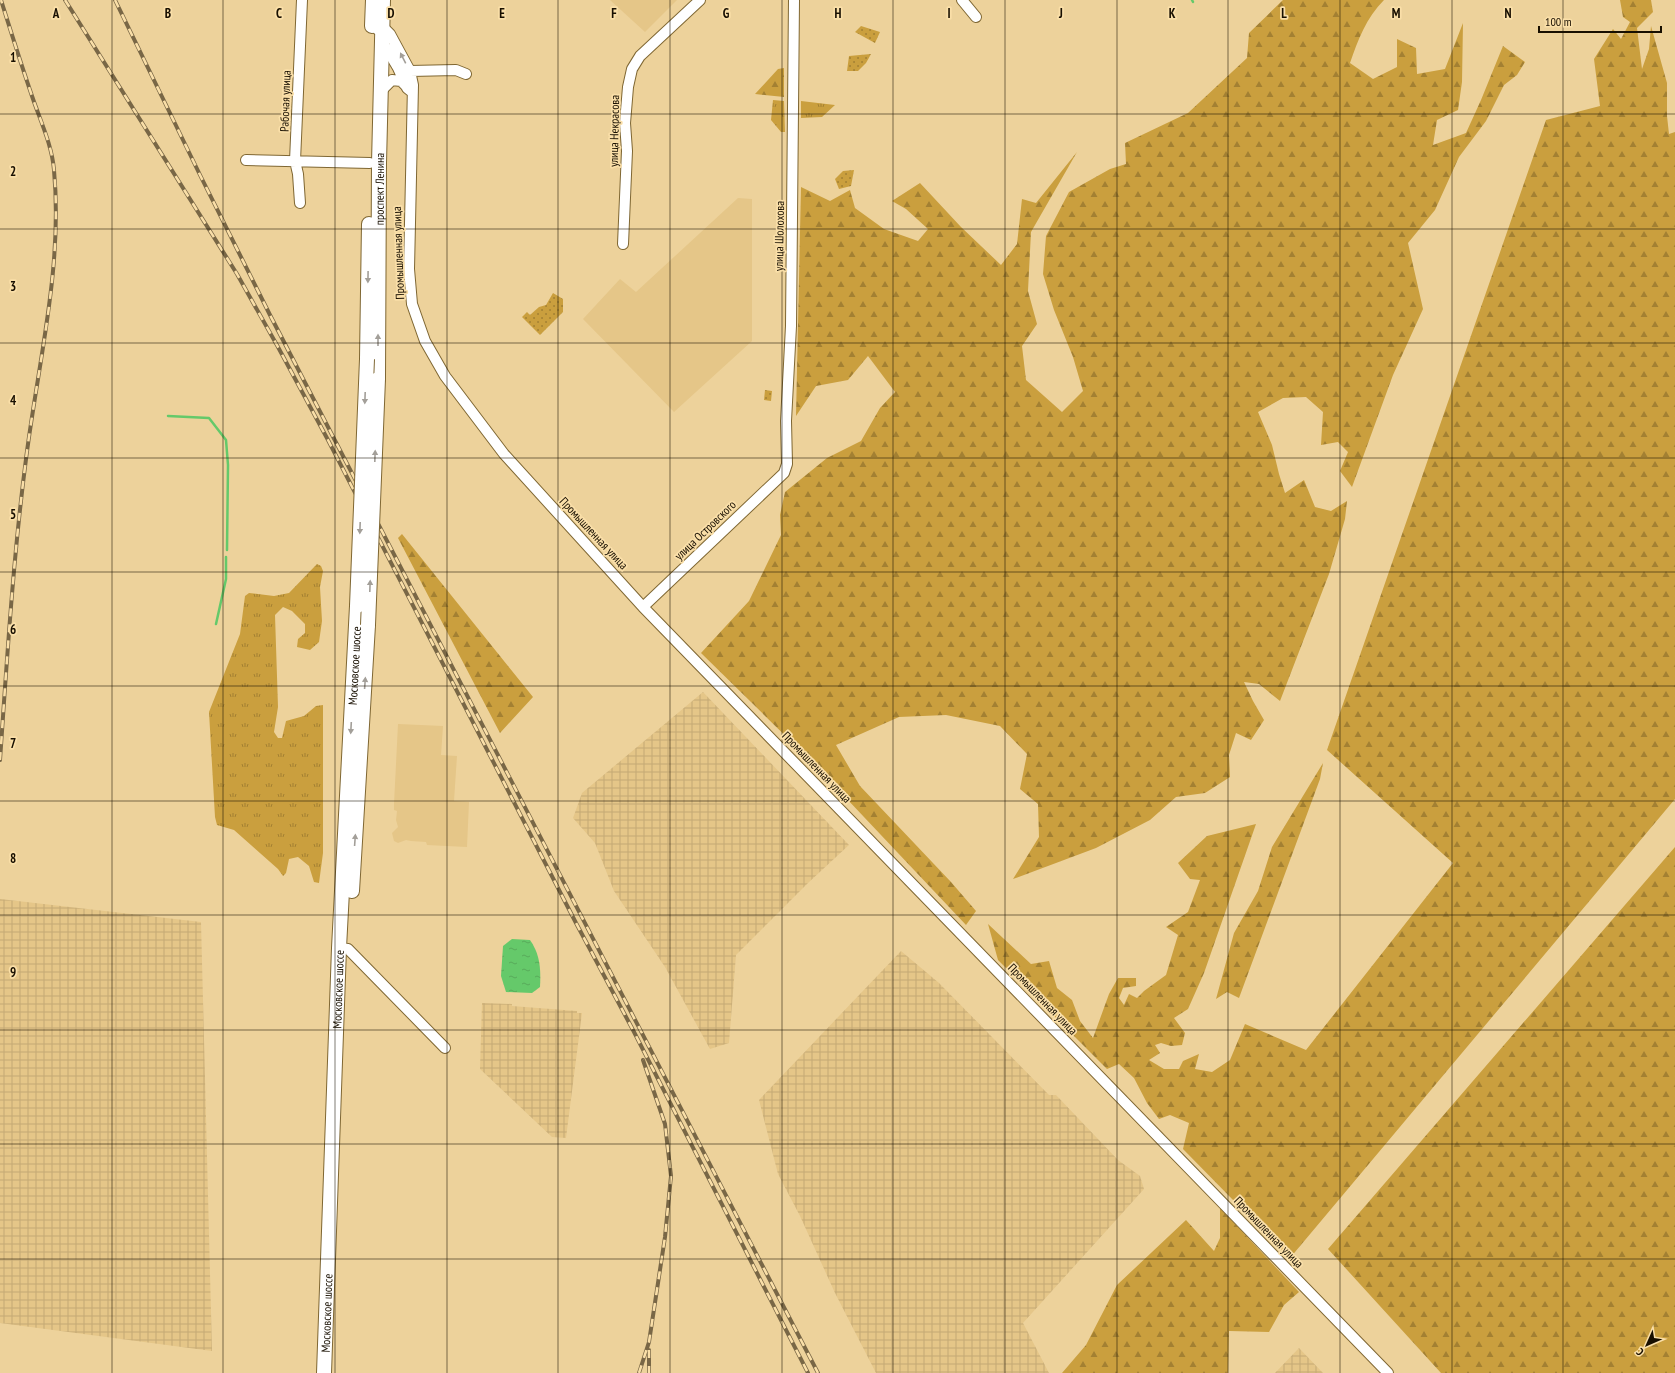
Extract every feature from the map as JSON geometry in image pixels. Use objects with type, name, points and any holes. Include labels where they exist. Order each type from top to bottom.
[{"type":"main road","name":"проспект Ленина","points":[[368,625],[378,379],[381,91],[379,34],[373,0]]},
{"type":"main road","name":"проспект Ленина","points":[[357,606],[367,359],[370,163],[379,34],[383,0]]},
{"type":"main road","name":"Московское шоссе","points":[[324,1373],[344,948],[357,606]]},
{"type":"main road","name":"Московское шоссе","points":[[333,1373],[344,948],[368,625]]},
{"type":"street","name":"Рабочая улица","points":[[300,203],[298,174],[295,161],[302,0]]},
{"type":"street","name":"улица Некрасова","points":[[623,244],[627,152],[627,102],[632,70],[640,56],[700,0]]},
{"type":"street","name":"улица Шолохова","points":[[784,473],[787,464],[786,421],[790,326],[794,120],[794,0]]},
{"type":"street","points":[[962,0],[976,17]]},
{"type":"street","name":"Промышленная улица","points":[[410,90],[379,34],[386,30],[390,34],[410,71],[413,85],[410,90],[408,269],[412,304],[425,341],[445,376],[504,454],[643,607],[1388,1373]]},
{"type":"street","points":[[410,71],[456,70],[466,74]]},
{"type":"street","points":[[381,91],[389,82],[396,80],[401,81],[410,90]]},
{"type":"street","points":[[246,160],[370,163]]},
{"type":"street","name":"улица Островского","points":[[643,607],[784,473]]},
{"type":"street","points":[[344,948],[445,1048]]},
{"type":"shaded area","points":[[610,0],[677,0],[645,32]]},
{"type":"shaded area","points":[[738,198],[752,199],[752,341],[674,412],[583,319],[620,279],[636,292]]},
{"type":"shaded area","points":[[703,692],[849,845],[808,883],[736,955],[729,1043],[710,1049],[665,967],[614,891],[595,843],[573,818],[582,793]]},
{"type":"shaded area","points":[[398,724],[443,726],[441,755],[457,756],[454,801],[469,802],[467,847],[427,845],[426,842],[406,840],[398,843],[394,841],[392,833],[398,827],[396,820],[397,811],[394,810],[394,804]]},
{"type":"shaded area","points":[[0,899],[201,922],[212,1351],[0,1323]]},
{"type":"shaded area","points":[[901,951],[939,983],[1049,1095],[1056,1095],[1118,1160],[1140,1176],[1144,1189],[1023,1323],[1049,1373],[876,1373],[835,1293],[800,1216],[778,1174],[759,1100]]},
{"type":"shaded area","points":[[482,1003],[512,1004],[512,1006],[577,1011],[577,1013],[582,1013],[566,1138],[552,1137],[480,1069]]},
{"type":"shaded area","points":[[1299,1348],[1323,1373],[1275,1373]]},
{"type":"green space","points":[[1283,0],[1384,0],[1367,22],[1350,63],[1373,79],[1397,67],[1397,39],[1416,48],[1417,74],[1445,69],[1463,23],[1462,82],[1458,110],[1437,120],[1433,145],[1466,133],[1503,46],[1525,62],[1517,75],[1504,85],[1486,121],[1459,157],[1435,210],[1408,243],[1423,309],[1393,375],[1352,487],[1340,471],[1348,452],[1338,442],[1321,445],[1323,412],[1306,397],[1283,398],[1258,412],[1272,445],[1285,493],[1304,480],[1315,507],[1331,511],[1347,501],[1345,519],[1329,574],[1280,701],[1259,684],[1244,682],[1264,720],[1251,740],[1236,733],[1229,755],[1230,777],[1205,793],[1176,797],[1150,820],[1096,848],[1013,879],[1039,837],[1038,804],[1020,789],[1027,754],[1000,726],[946,715],[899,717],[836,745],[860,786],[951,882],[976,911],[966,925],[812,762],[701,653],[749,601],[781,535],[780,515],[785,492],[827,458],[861,441],[880,408],[895,392],[868,356],[848,380],[816,386],[796,416],[801,187],[830,201],[850,190],[855,208],[884,229],[918,241],[928,229],[906,209],[892,201],[920,183],[961,227],[1001,265],[1017,244],[1022,199],[1036,203],[1077,152],[1031,232],[1028,291],[1037,324],[1022,346],[1026,380],[1062,412],[1083,391],[1073,357],[1054,310],[1043,274],[1046,236],[1069,192],[1110,169],[1126,164],[1125,143],[1188,113],[1247,58],[1249,33]]},
{"type":"green space","points":[[1620,0],[1651,0],[1653,12],[1637,28],[1642,69],[1649,49],[1651,26],[1667,83],[1667,116],[1669,134],[1675,132],[1675,799],[1290,1258],[1183,1149],[1189,1123],[1170,1115],[1159,1119],[1147,1103],[1134,1078],[1119,1064],[1107,1069],[998,960],[988,924],[1031,964],[1049,961],[1057,988],[1072,1000],[1080,1021],[1093,1038],[1109,994],[1118,978],[1136,978],[1136,986],[1123,988],[1119,998],[1124,1005],[1129,994],[1137,998],[1166,975],[1178,935],[1166,927],[1188,912],[1200,880],[1190,879],[1178,863],[1207,836],[1256,824],[1204,973],[1188,1009],[1174,1018],[1185,1033],[1182,1045],[1171,1046],[1161,1043],[1155,1045],[1160,1053],[1149,1060],[1164,1069],[1179,1069],[1183,1061],[1199,1054],[1195,1069],[1212,1072],[1230,1060],[1245,1024],[1306,1050],[1453,863],[1327,750],[1546,120],[1600,106],[1594,59],[1613,29],[1621,39],[1630,22],[1623,17]]},
{"type":"green space","points":[[861,26],[880,32],[875,43],[855,32]]},
{"type":"green space","points":[[871,54],[866,63],[858,71],[847,71],[849,56]]},
{"type":"green space","points":[[784,68],[784,97],[755,94],[778,69]]},
{"type":"green space","points":[[773,100],[784,101],[785,132],[781,132],[771,120]]},
{"type":"green space","points":[[801,101],[835,105],[822,117],[801,118]]},
{"type":"green space","points":[[854,170],[851,186],[839,189],[835,179],[843,171]]},
{"type":"green space","points":[[553,293],[563,299],[563,312],[540,335],[522,317],[527,312],[530,315],[539,307],[546,305]]},
{"type":"green space","points":[[765,390],[772,391],[771,401],[764,400]]},
{"type":"green space","points":[[402,534],[533,697],[500,733],[398,538]]},
{"type":"green space","points":[[317,564],[321,566],[323,571],[320,587],[322,621],[319,642],[310,650],[297,647],[298,639],[305,633],[305,624],[292,611],[283,607],[275,615],[278,707],[274,732],[278,738],[282,738],[286,721],[304,716],[316,706],[323,705],[323,853],[319,883],[314,882],[309,866],[298,857],[289,859],[286,873],[283,876],[278,869],[234,830],[217,825],[215,817],[209,712],[240,634],[245,596],[249,593],[274,596],[289,593]]},
{"type":"green space","points":[[1323,763],[1320,779],[1239,998],[1227,992],[1216,999],[1234,933],[1258,891],[1272,847]]},
{"type":"green space","points":[[1675,847],[1675,1373],[1441,1373],[1328,1249]]},
{"type":"green space","points":[[1220,1208],[1299,1292],[1284,1305],[1269,1332],[1229,1331],[1228,1373],[1062,1373],[1086,1345],[1117,1285],[1186,1220],[1214,1251],[1220,1238]]},
{"type":"water","points":[[512,939],[530,940],[538,956],[540,968],[540,987],[532,993],[506,992],[501,976],[503,946]]},
{"type":"waterway","points":[[168,416],[209,418],[226,440],[228,465],[227,550]]},
{"type":"waterway","points":[[216,624],[226,579],[226,557]]},
{"type":"railway","points":[[0,760],[17,534],[31,423],[48,315],[55,243],[56,206],[54,170],[51,151],[1,0]]},
{"type":"railway","points":[[65,0],[237,274],[278,347],[328,440],[576,923],[633,1030],[808,1373]]},
{"type":"railway","points":[[115,0],[270,315],[818,1373]]},
{"type":"railway","points":[[639,1373],[649,1342],[665,1237],[671,1176],[665,1124],[643,1060]]},
{"type":"railway","points":[[649,1350],[649,1373]]}]
